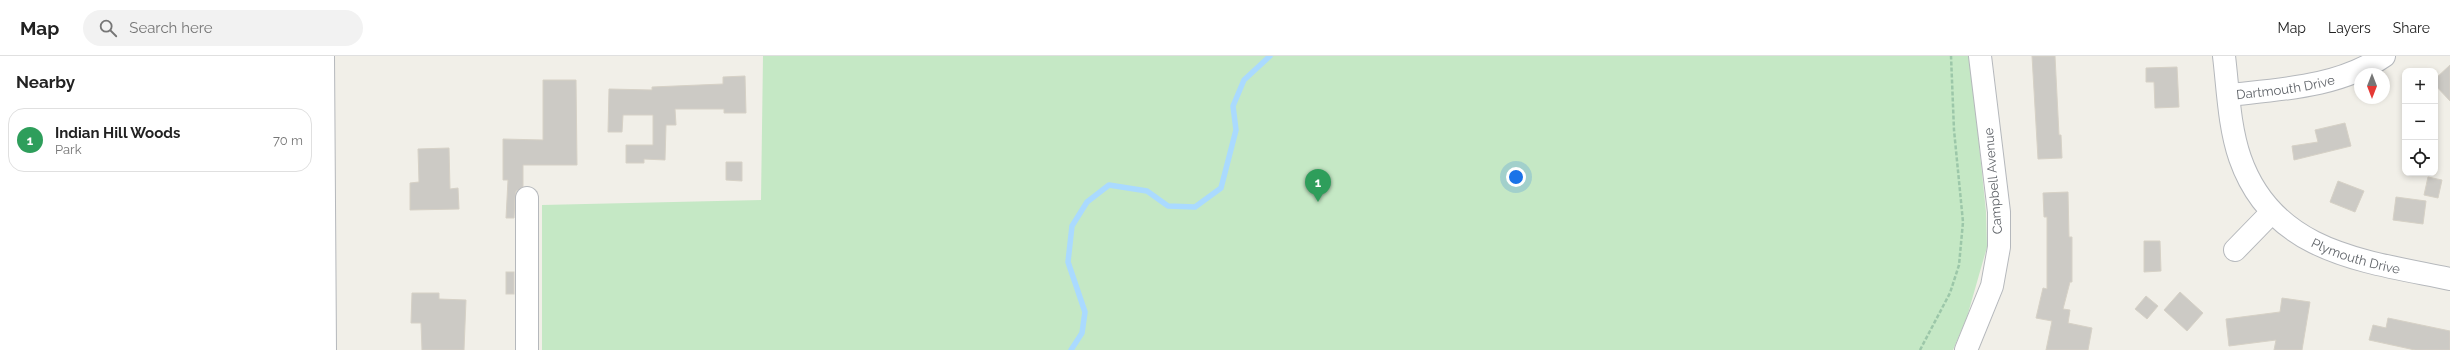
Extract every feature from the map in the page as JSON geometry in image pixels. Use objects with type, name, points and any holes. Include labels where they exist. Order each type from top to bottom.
[{"type":"street","points":[[324,56],[322,188],[324,347]]},
{"type":"street","name":"Campbell Avenue","points":[[1966,350],[1992,286],[1999,247],[1998,212],[1980,56]]},
{"type":"street","name":"Plymouth Drive","points":[[2224,56],[2233,131],[2240,158],[2252,185],[2271,213],[2296,234],[2329,251],[2357,260],[2450,279]]},
{"type":"street","name":"Dartmouth Drive","points":[[2229,95],[2310,86],[2357,71],[2384,56]]},
{"type":"street","points":[[527,198],[527,350]]},
{"type":"street","points":[[2235,250],[2271,213]]},
{"type":"path","points":[[1920,350],[1950,292],[1959,265],[1963,222],[1954,130],[1951,56]]},
{"type":"green space","points":[[763,56],[1970,56],[1986,212],[1987,247],[1967,317],[1953,350],[542,350],[542,205],[761,200]]},
{"type":"building","points":[[2032,56],[2055,56],[2059,135],[2061,135],[2062,158],[2038,159]]},
{"type":"building","points":[[2450,65],[2450,101],[2438,88],[2438,76]]},
{"type":"building","points":[[2177,67],[2179,107],[2155,108],[2154,82],[2146,82],[2146,68]]},
{"type":"building","points":[[745,76],[746,113],[724,113],[724,109],[675,109],[676,125],[666,125],[665,160],[644,159],[644,163],[626,163],[626,145],[653,145],[653,115],[623,115],[622,132],[608,132],[609,89],[652,90],[652,87],[723,84],[723,77]]},
{"type":"building","points":[[543,80],[576,80],[577,165],[523,165],[523,187],[516,191],[514,218],[506,218],[508,180],[503,180],[503,139],[543,140]]},
{"type":"building","points":[[2345,123],[2351,146],[2294,160],[2292,146],[2318,142],[2315,130]]},
{"type":"building","points":[[449,148],[450,189],[458,188],[459,209],[410,210],[410,183],[419,182],[418,149]]},
{"type":"building","points":[[726,162],[742,162],[742,181],[726,180]]},
{"type":"building","points":[[2428,177],[2442,180],[2438,198],[2424,195]]},
{"type":"building","points":[[2338,181],[2364,191],[2355,212],[2330,202]]},
{"type":"building","points":[[2068,192],[2069,237],[2072,237],[2072,282],[2070,282],[2063,309],[2070,310],[2068,323],[2092,328],[2088,350],[2046,350],[2052,321],[2036,318],[2043,288],[2047,289],[2047,217],[2044,217],[2043,193]]},
{"type":"building","points":[[2396,197],[2426,201],[2423,224],[2393,220]]},
{"type":"building","points":[[2144,241],[2160,241],[2161,271],[2144,272]]},
{"type":"building","points":[[506,272],[514,272],[514,294],[506,294]]},
{"type":"building","points":[[2180,292],[2203,313],[2187,331],[2164,310]]},
{"type":"building","points":[[412,293],[439,293],[439,299],[466,300],[464,350],[422,350],[421,323],[411,323]]},
{"type":"building","points":[[2146,296],[2158,306],[2147,319],[2135,309]]},
{"type":"building","points":[[2282,298],[2310,302],[2302,350],[2274,350],[2276,340],[2229,346],[2226,319],[2280,312]]},
{"type":"building","points":[[2388,318],[2450,331],[2450,350],[2415,350],[2369,340],[2373,325],[2386,328]]},
{"type":"waterway","points":[[1071,350],[1082,333],[1085,312],[1068,262],[1072,226],[1087,202],[1109,185],[1147,191],[1168,206],[1195,207],[1221,188],[1236,130],[1233,106],[1244,80],[1270,56]]},
{"type":"place","name":"Indian Hill Woods","points":[[1318,202]]}]
